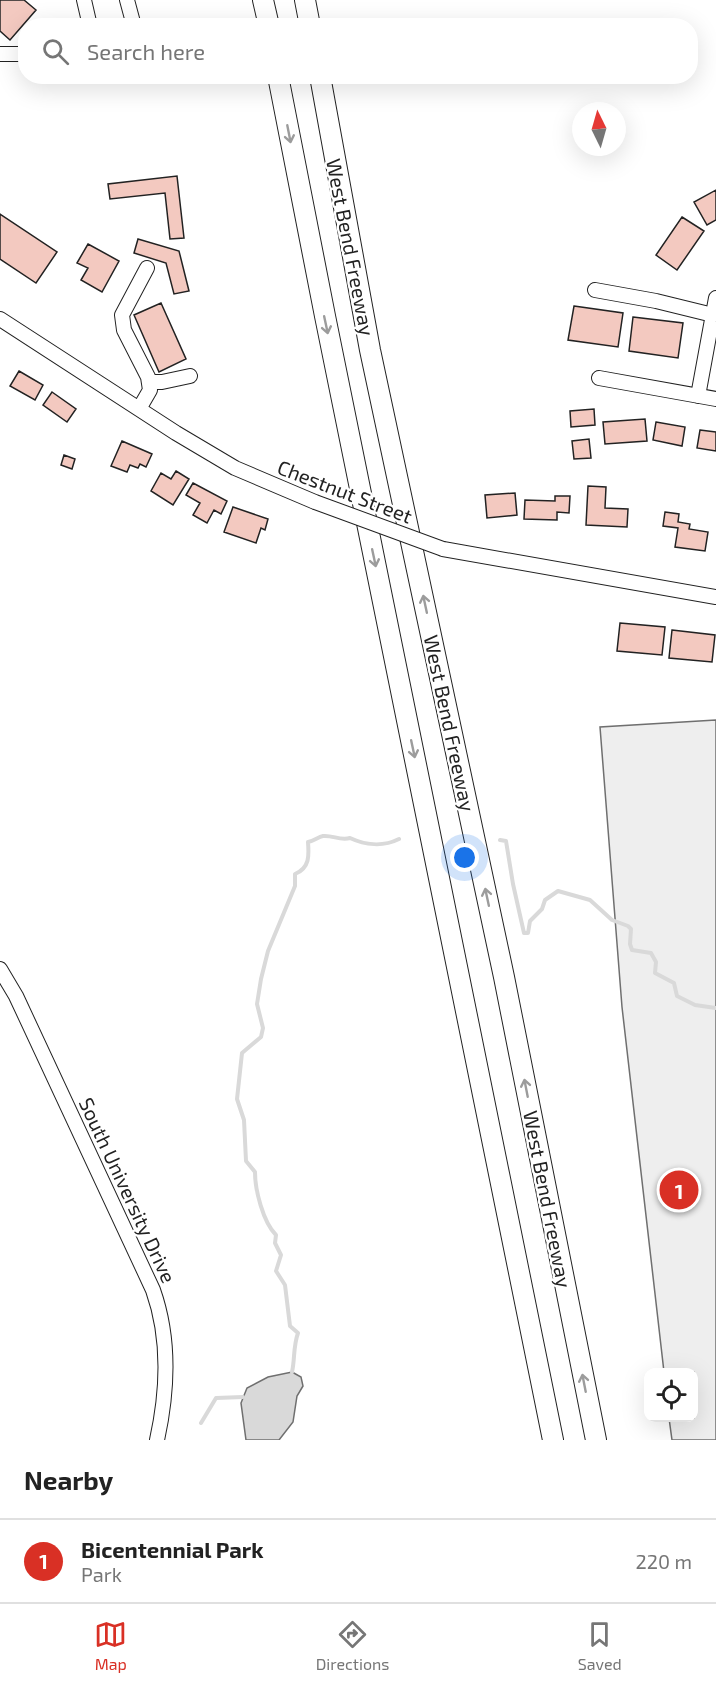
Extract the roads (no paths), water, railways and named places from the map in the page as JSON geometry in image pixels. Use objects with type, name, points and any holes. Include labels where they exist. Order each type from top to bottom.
[{"type":"highway","name":"West Bend Freeway","points":[[280,84],[329,340],[553,1440]]},
{"type":"highway","name":"West Bend Freeway","points":[[321,84],[370,350],[504,977],[596,1440]]},
{"type":"street","points":[[84,0],[88,18]]},
{"type":"street","points":[[127,0],[132,18]]},
{"type":"street","points":[[0,54],[18,54]]},
{"type":"street","points":[[139,409],[150,390],[148,377],[124,330],[122,315],[147,268]]},
{"type":"street","points":[[595,290],[656,301],[713,323]]},
{"type":"street","points":[[698,396],[716,298]]},
{"type":"street","name":"Chestnut Street","points":[[0,319],[139,409],[236,468],[315,502],[443,549],[716,597]]},
{"type":"street","points":[[148,382],[162,382],[190,376]]},
{"type":"street","points":[[599,378],[716,399]]},
{"type":"street","name":"South University Drive","points":[[0,969],[16,996],[159,1306],[166,1348],[166,1389],[158,1440]]},
{"type":"waterway","points":[[292,1372],[298,1333],[290,1326],[285,1285],[276,1271],[281,1255],[275,1243],[276,1235],[267,1222],[261,1205],[256,1188],[255,1172],[246,1161],[244,1120],[237,1099],[242,1053],[261,1037],[263,1028],[257,1004],[261,979],[268,951],[295,886],[295,874],[306,865],[308,842],[323,836],[350,838],[374,844],[399,839]]},
{"type":"waterway","points":[[500,840],[506,841],[524,933],[528,933],[530,921],[542,909],[545,900],[558,891],[590,900],[612,920],[631,929],[632,950],[651,953],[656,962],[655,973],[674,983],[677,996],[695,1005],[716,1008]]},
{"type":"waterway","points":[[201,1423],[216,1398],[243,1397]]},
{"type":"place","name":"Bicentennial Park","points":[[679,1190]]}]
